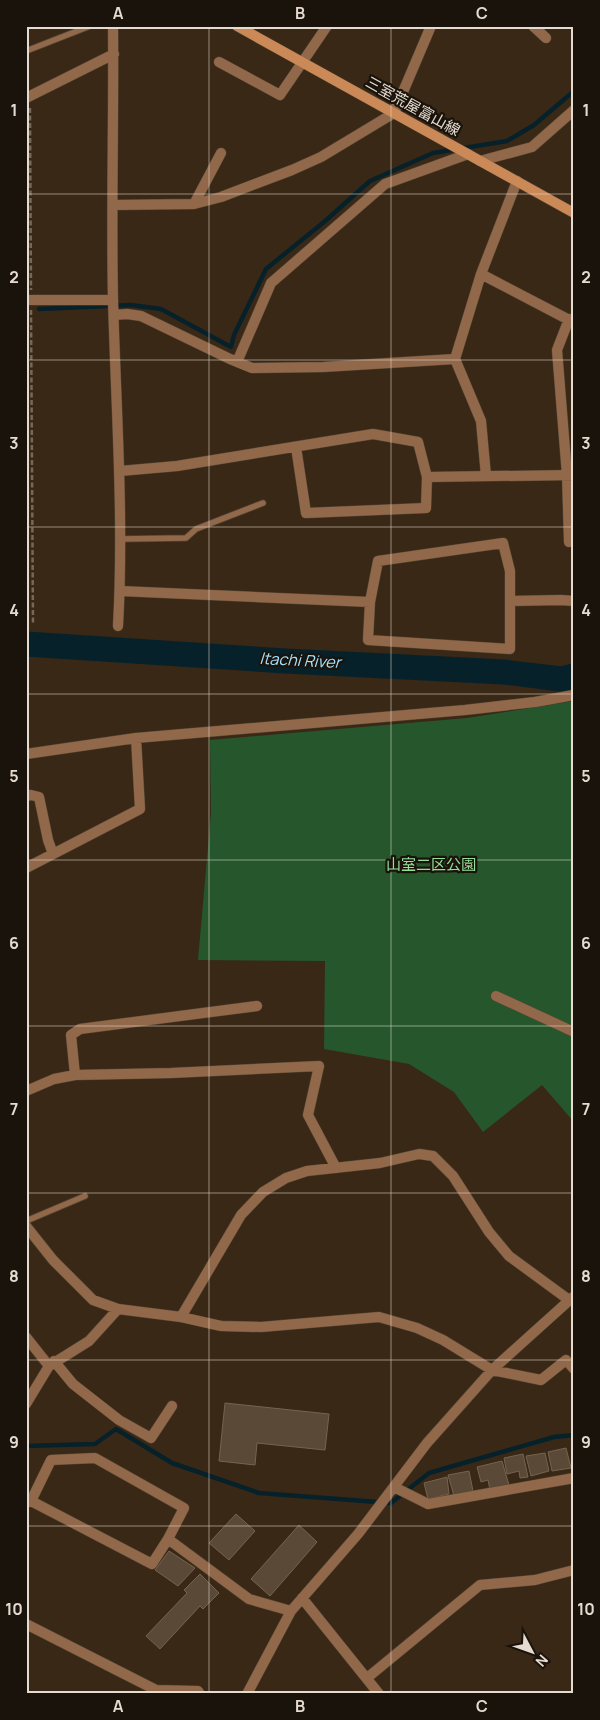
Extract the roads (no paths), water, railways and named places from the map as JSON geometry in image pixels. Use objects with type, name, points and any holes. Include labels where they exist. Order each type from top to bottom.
[{"type":"main road","name":"三室荒屋富山線","points":[[237,26],[574,213]]},
{"type":"street","points":[[113,26],[113,300],[120,470],[120,591],[118,626]]},
{"type":"street","points":[[219,62],[280,95],[327,26]]},
{"type":"street","points":[[113,205],[194,204],[221,197],[321,157],[394,113],[431,26]]},
{"type":"street","points":[[532,26],[546,38]]},
{"type":"street","points":[[28,97],[114,54]]},
{"type":"street","points":[[480,161],[532,147],[574,110]]},
{"type":"street","points":[[194,204],[221,153]]},
{"type":"street","points":[[237,362],[271,283],[385,184],[468,154]]},
{"type":"street","points":[[486,476],[480,421],[455,359],[481,274],[517,181]]},
{"type":"street","points":[[481,274],[571,320],[557,350],[570,475],[569,542]]},
{"type":"street","points":[[29,300],[113,300]]},
{"type":"street","points":[[114,315],[141,316],[252,368],[323,368],[455,359]]},
{"type":"street","points":[[120,470],[177,466],[296,446],[373,434],[418,442],[427,477],[426,508],[306,513],[296,446]]},
{"type":"street","points":[[427,477],[570,475]]},
{"type":"street","points":[[503,543],[510,571],[510,601],[510,649],[368,640],[370,602],[378,561],[503,543]]},
{"type":"street","points":[[120,591],[370,602]]},
{"type":"street","points":[[510,601],[574,601]]},
{"type":"street","points":[[26,754],[136,738],[465,710],[535,702],[574,695]]},
{"type":"street","points":[[26,868],[140,809],[136,738]]},
{"type":"street","points":[[26,796],[39,797],[48,840],[53,854]]},
{"type":"street","points":[[496,996],[574,1032]]},
{"type":"street","points":[[75,1075],[71,1035],[80,1029],[257,1006]]},
{"type":"street","points":[[26,1091],[54,1078],[75,1075],[171,1073],[319,1066],[308,1115],[336,1168]]},
{"type":"street","points":[[181,1317],[241,1216],[263,1192],[286,1178],[307,1171],[380,1163],[419,1154],[433,1156],[453,1176],[489,1232],[509,1256],[571,1298],[492,1370],[427,1443],[358,1534],[291,1610],[247,1694]]},
{"type":"street","points":[[26,1226],[53,1260],[93,1300],[118,1309],[181,1317],[221,1326],[261,1327],[379,1317],[417,1328],[443,1340],[492,1370],[541,1380],[566,1360],[574,1369]]},
{"type":"street","points":[[26,1404],[52,1364],[89,1341],[118,1309]]},
{"type":"street","points":[[26,1337],[81,1390],[119,1420],[151,1438],[172,1406]]},
{"type":"street","points":[[96,1458],[184,1508],[168,1539],[152,1564],[29,1502],[51,1460],[96,1458]]},
{"type":"street","points":[[394,1487],[428,1504],[574,1478]]},
{"type":"street","points":[[168,1539],[249,1599],[291,1610]]},
{"type":"street","points":[[367,1678],[480,1585],[535,1580],[574,1570]]},
{"type":"street","points":[[302,1598],[379,1694]]},
{"type":"street","points":[[26,1624],[156,1690],[198,1691],[200,1694]]},
{"type":"lane","points":[[26,51],[90,26]]},
{"type":"lane","points":[[120,539],[186,538],[196,529],[263,503]]},
{"type":"lane","points":[[26,1220],[85,1196]]},
{"type":"waterway","points":[[39,309],[131,305],[161,309],[231,347],[234,335],[266,269],[324,222],[370,181],[433,153],[507,141],[534,125],[574,91]]},
{"type":"waterway","name":"Itachi River","points":[[26,644],[286,661],[504,672],[561,679],[574,676]]},
{"type":"waterway","points":[[26,1446],[95,1444],[116,1429],[172,1463],[259,1493],[391,1503],[429,1473],[554,1437],[574,1435]]},
{"type":"park label","name":"山室二区公園","points":[[431,864]]}]
